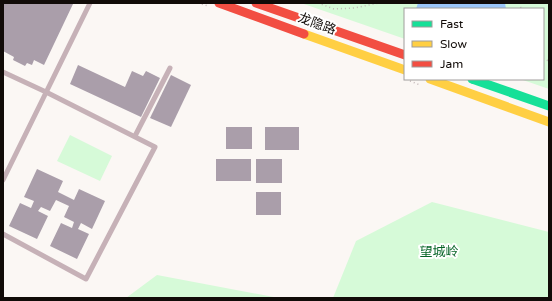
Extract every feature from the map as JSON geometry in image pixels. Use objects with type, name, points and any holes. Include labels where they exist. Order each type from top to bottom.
[{"type":"main road","name":"龙隐路","points":[[219,3],[404,70]]},
{"type":"main road","points":[[256,3],[404,56]]},
{"type":"main road","points":[[433,80],[549,122]]},
{"type":"main road","points":[[475,80],[549,106]]},
{"type":"lane","points":[[3,180],[88,4]]},
{"type":"lane","points":[[135,136],[170,68]]},
{"type":"lane","points":[[3,72],[155,147],[86,279],[3,234]]},
{"type":"path","points":[[318,3],[334,9],[354,8],[379,3]]},
{"type":"green space","points":[[301,3],[549,3],[549,89],[523,80],[544,80],[544,8],[404,8],[404,39]]},
{"type":"green space","points":[[70,135],[112,156],[100,181],[57,161]]},
{"type":"green space","name":"望城岭","points":[[432,202],[549,232],[549,298],[333,298],[356,241]]},
{"type":"green space","points":[[157,275],[279,298],[126,298]]},
{"type":"water","points":[[418,3],[505,3],[506,8],[416,8]]},
{"type":"building","points":[[4,3],[73,4],[44,65],[34,60],[32,65],[27,63],[25,66],[13,60],[14,57],[3,51]]},
{"type":"building","points":[[78,65],[125,87],[132,71],[143,76],[146,71],[160,78],[141,117],[70,84]]},
{"type":"building","points":[[171,75],[191,85],[171,127],[150,118]]},
{"type":"building","points":[[226,127],[252,127],[252,149],[226,149]]},
{"type":"building","points":[[265,127],[299,127],[299,150],[265,150]]},
{"type":"building","points":[[216,159],[251,159],[251,181],[216,181]]},
{"type":"building","points":[[256,159],[282,159],[282,183],[256,183]]},
{"type":"building","points":[[37,169],[63,181],[58,192],[74,200],[79,189],[105,201],[92,229],[81,223],[78,229],[89,234],[77,259],[50,246],[61,223],[72,228],[74,222],[64,217],[69,206],[56,200],[50,211],[41,207],[38,211],[48,216],[37,239],[9,226],[20,203],[31,208],[34,201],[24,197]]},
{"type":"building","points":[[256,192],[281,192],[281,215],[256,215]]},
{"type":"traffic: fast","points":[[475,80],[549,106]]},
{"type":"traffic: slow","points":[[304,34],[404,70]]},
{"type":"traffic: slow","points":[[433,80],[549,122]]},
{"type":"traffic: jam","points":[[219,3],[304,34]]},
{"type":"traffic: jam","points":[[256,3],[404,55]]}]
